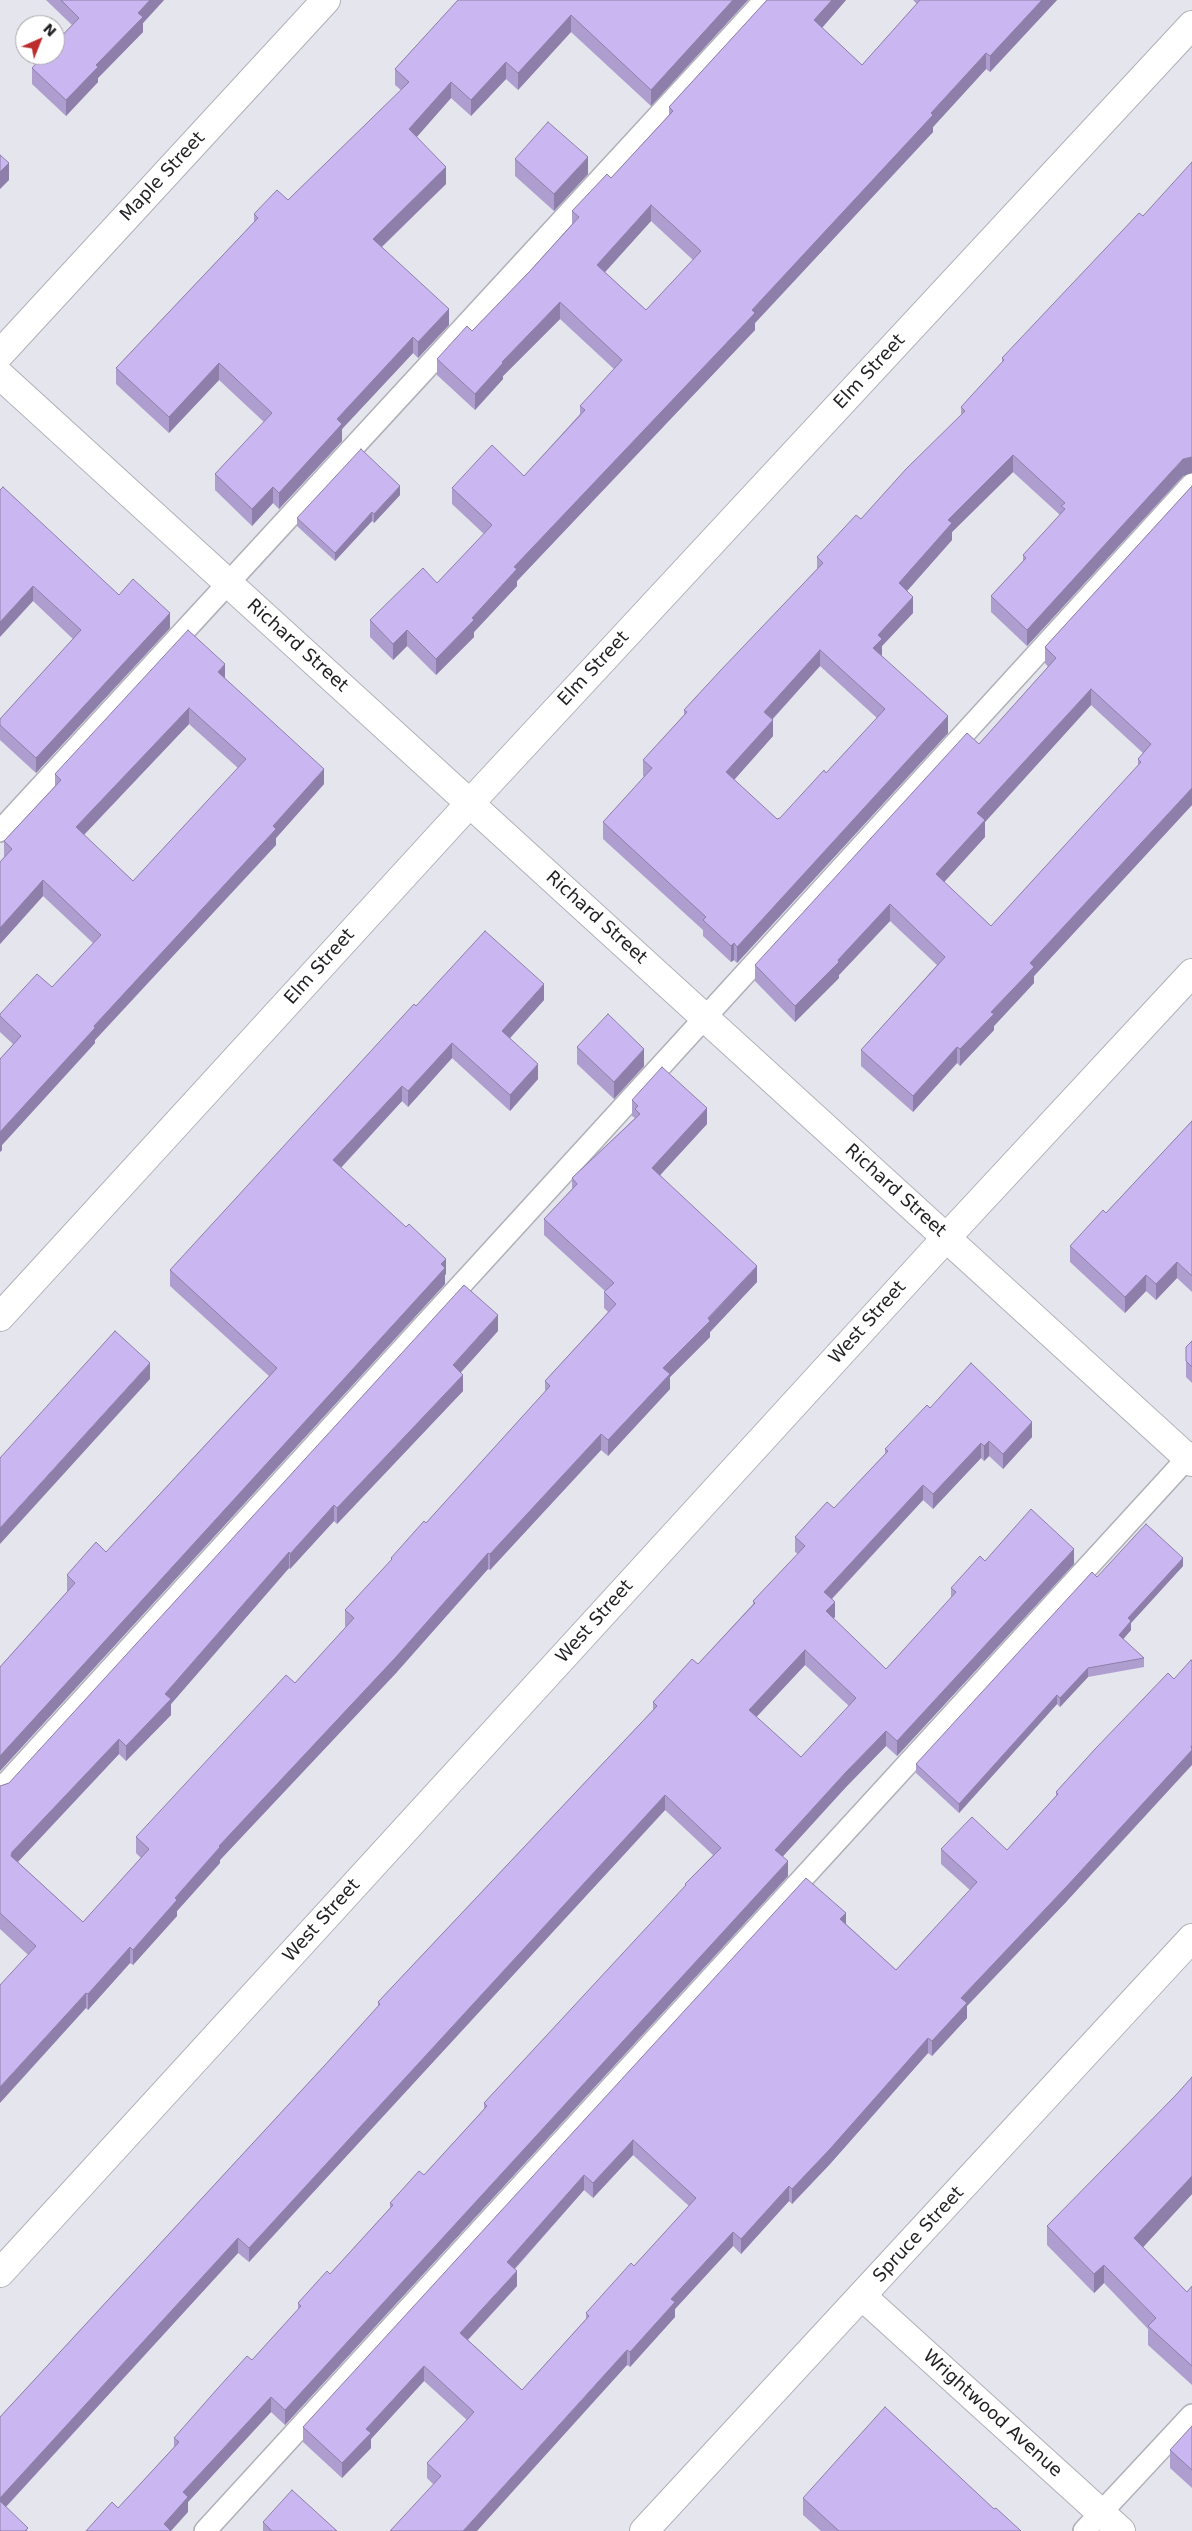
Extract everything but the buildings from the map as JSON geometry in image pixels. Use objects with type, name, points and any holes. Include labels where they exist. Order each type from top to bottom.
[{"type":"street","name":"Maple Street","points":[[0,354],[326,0]]},
{"type":"street","name":"Elm Street","points":[[0,1317],[470,804],[1192,25]]},
{"type":"street","name":"Richard Street","points":[[0,375],[946,1238],[1190,1458]]},
{"type":"street","name":"West Street","points":[[0,2273],[946,1238],[1192,973]]},
{"type":"street","name":"Spruce Street","points":[[644,2531],[1192,1938]]},
{"type":"street","name":"Wrightwood Avenue","points":[[862,2296],[1093,2522],[1122,2531]]},
{"type":"lane","points":[[0,830],[765,0]]},
{"type":"lane","points":[[0,1790],[1192,484]]},
{"type":"lane","points":[[205,2531],[1190,1458]]},
{"type":"lane","points":[[1093,2522],[1192,2415]]}]
